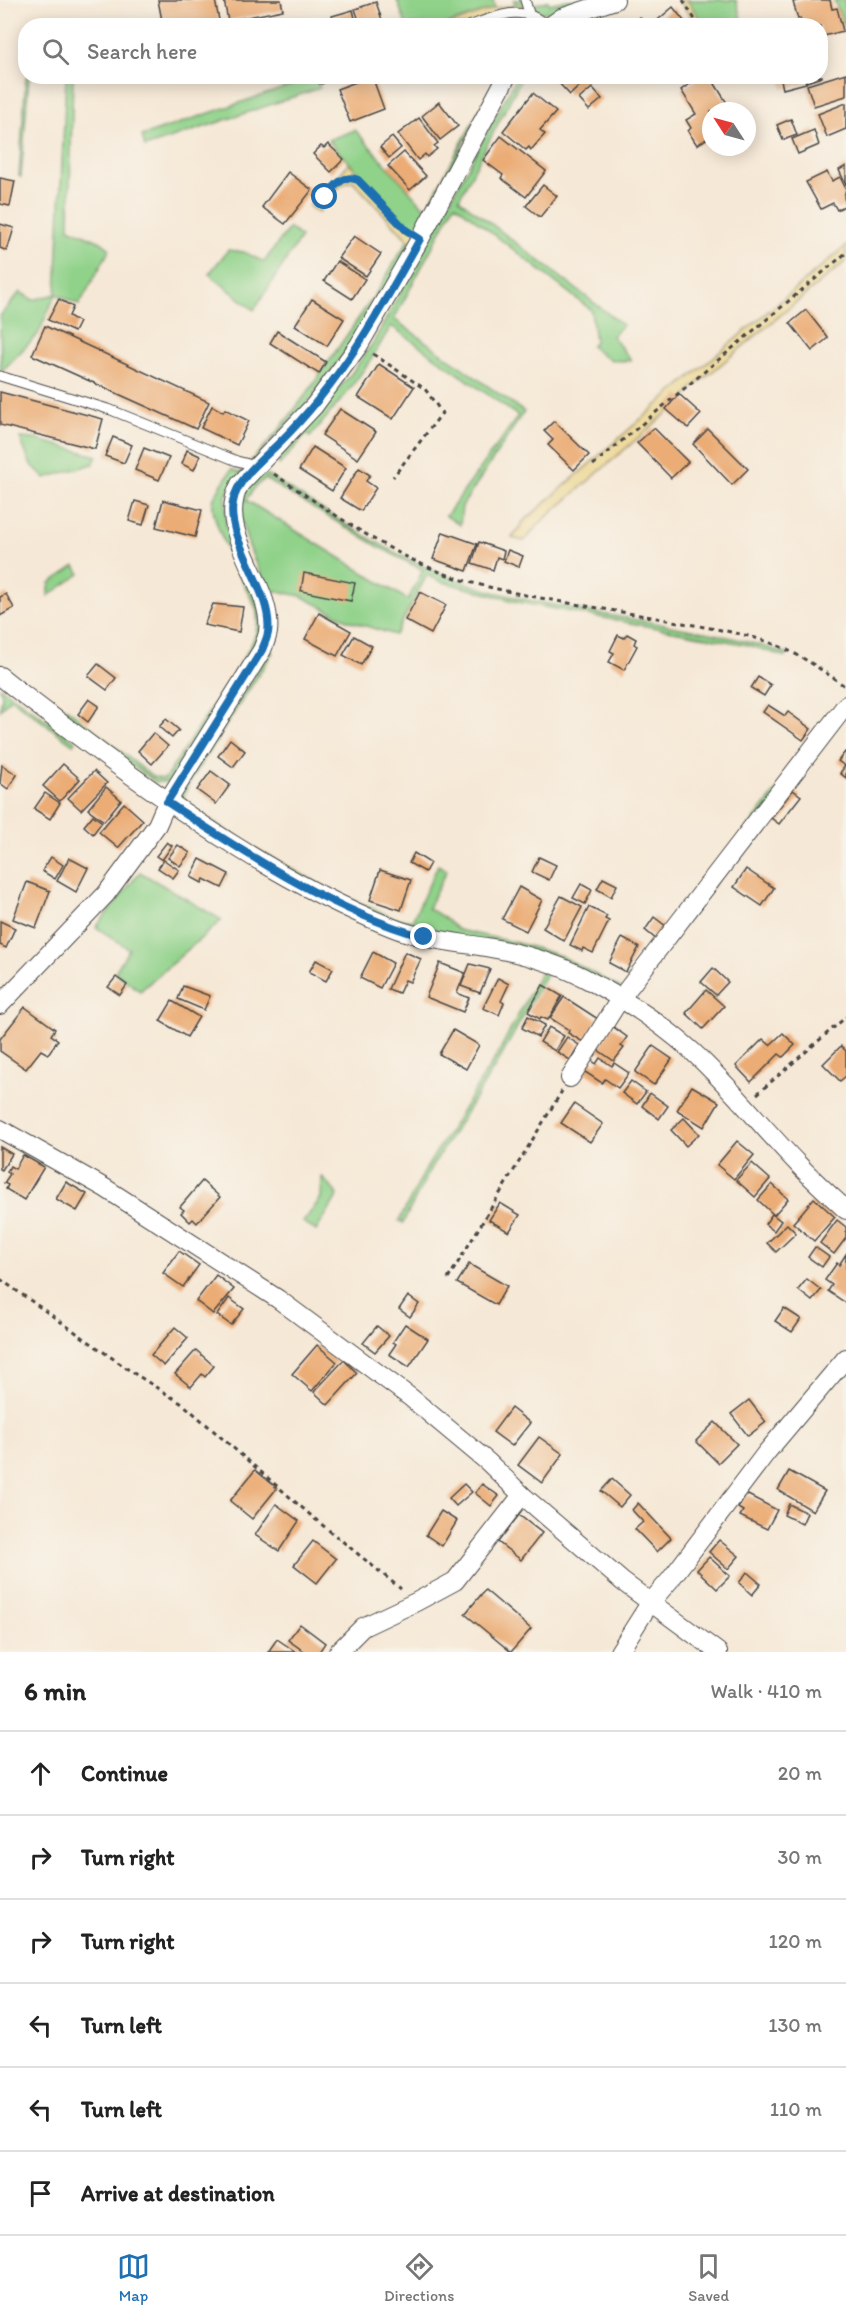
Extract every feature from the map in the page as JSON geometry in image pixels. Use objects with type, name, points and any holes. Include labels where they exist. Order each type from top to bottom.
[{"type":"street","points":[[561,18],[615,0]]},
{"type":"street","points":[[0,1005],[106,894],[158,825],[167,802],[262,650],[268,633],[262,599],[236,532],[232,515],[235,494],[240,484],[256,466],[314,406],[359,345],[420,239],[503,84]]},
{"type":"street","points":[[0,676],[167,802],[241,850],[360,915],[395,929],[424,937],[490,948],[554,965],[591,981],[620,999],[661,1026],[692,1052],[745,1105],[798,1164],[846,1210]]},
{"type":"street","points":[[570,1078],[620,999],[846,705]]},
{"type":"street","points":[[0,1129],[105,1188],[278,1299],[410,1397],[650,1604],[718,1652]]},
{"type":"street","points":[[619,1652],[650,1604],[766,1453],[846,1358]]},
{"type":"street","points":[[339,1652],[363,1627],[455,1581],[522,1495]]},
{"type":"lane","points":[[525,0],[529,13]]},
{"type":"lane","points":[[490,18],[529,13],[540,18]]},
{"type":"lane","points":[[0,376],[111,410],[256,466]]},
{"type":"path","points":[[682,0],[694,18]]},
{"type":"path","points":[[314,197],[325,197],[343,178],[351,177],[358,180],[406,230],[420,239]]},
{"type":"path","points":[[593,465],[846,253]]},
{"type":"path","points":[[359,345],[425,389],[442,413],[393,477]]},
{"type":"path","points":[[256,466],[273,474],[394,551],[472,583],[759,639],[799,656],[846,687]]},
{"type":"path","points":[[745,1105],[846,1017]]},
{"type":"path","points":[[448,1279],[570,1078]]},
{"type":"path","points":[[0,1279],[132,1372],[184,1405],[315,1519],[416,1602]]},
{"type":"green space","points":[[397,0],[493,0],[495,8],[466,18],[403,18]]},
{"type":"green space","points":[[513,0],[531,0],[532,5],[516,5]]},
{"type":"green space","points":[[568,0],[594,0],[547,15],[536,10],[532,5],[548,1],[549,4]]},
{"type":"green space","points":[[687,0],[736,0],[741,18],[699,18]]},
{"type":"green space","points":[[834,0],[845,0],[846,30]]},
{"type":"green space","points":[[26,84],[28,84],[21,177],[19,176]]},
{"type":"green space","points":[[66,84],[73,84],[69,228],[101,242],[110,249],[79,305],[56,294]]},
{"type":"green space","points":[[295,84],[319,84],[320,88],[145,147],[142,136]]},
{"type":"green space","points":[[493,84],[420,230],[408,227],[328,140],[355,130],[426,209]]},
{"type":"green space","points":[[513,84],[518,84],[459,199],[623,325],[612,336],[631,360],[619,361],[605,357],[591,346],[595,342],[591,310],[455,204],[394,319],[524,412],[462,506],[460,525],[446,516],[518,416],[391,326],[347,393],[310,437],[307,434],[279,465],[278,460],[281,455],[351,374],[373,343]]},
{"type":"green space","points":[[289,228],[301,237],[254,310],[209,274],[228,250],[244,252],[264,262]]},
{"type":"green space","points":[[408,240],[413,242],[368,320],[314,395],[229,488],[226,497],[226,525],[260,608],[261,636],[172,777],[167,782],[155,782],[0,669],[0,663],[24,682],[70,711],[153,777],[163,779],[167,776],[248,651],[257,628],[256,608],[222,538],[213,510],[214,497],[232,469],[240,473],[278,431],[310,389],[380,287]]},
{"type":"green space","points":[[20,292],[33,300],[56,294],[38,334],[1,372],[0,316]]},
{"type":"green space","points":[[20,438],[35,439],[97,456],[93,464],[45,478],[30,463]]},
{"type":"green space","points":[[263,474],[387,548],[416,563],[478,587],[552,605],[721,635],[787,654],[786,657],[748,645],[518,602],[440,581],[427,575],[395,635],[347,620],[301,596],[267,589],[248,544],[244,528],[243,497],[250,484]],"holes":[[[265,479],[379,547],[423,570],[408,600],[246,500],[256,486]]]},
{"type":"green space","points":[[75,566],[80,574],[48,596],[50,583]]},
{"type":"green space","points":[[269,651],[273,652],[188,785],[184,797],[191,808],[254,848],[323,886],[393,918],[412,921],[438,865],[447,870],[428,908],[458,930],[521,944],[561,956],[624,990],[619,992],[566,965],[531,952],[421,930],[368,912],[230,838],[184,806],[181,800],[181,788]]},
{"type":"green space","points":[[0,687],[76,741],[73,744],[10,698],[0,710],[2,696]]},
{"type":"green space","points":[[790,773],[795,777],[631,994],[624,990]]},
{"type":"green space","points":[[140,872],[222,920],[140,991],[115,972],[129,949],[96,927]]},
{"type":"green space","points":[[542,970],[547,972],[501,1057],[431,1168],[403,1223],[399,1221],[428,1165],[497,1055]]},
{"type":"green space","points":[[322,1177],[338,1195],[316,1231],[303,1222],[321,1198]]},
{"type":"sand","points":[[679,0],[687,0],[699,18],[691,18]]},
{"type":"sand","points":[[532,5],[541,13],[555,13],[549,18],[517,16],[467,18],[495,8]]},
{"type":"sand","points":[[349,163],[408,227],[420,230],[413,242],[408,240],[353,181],[337,189],[318,213],[309,206],[318,191],[324,194]]},
{"type":"sand","points":[[846,246],[846,261],[690,390],[690,393],[541,522],[524,541],[512,538],[523,522],[664,399]]},
{"type":"building","points":[[158,0],[215,0],[219,18],[161,18]]},
{"type":"building","points":[[224,0],[281,0],[283,10],[243,18],[227,18]]},
{"type":"building","points":[[830,0],[832,9],[837,8],[843,31],[828,35],[828,18],[798,18],[793,2]]},
{"type":"building","points":[[376,2],[381,18],[358,18],[355,9]]},
{"type":"building","points":[[673,7],[682,18],[660,18]]},
{"type":"building","points":[[353,10],[355,18],[333,18],[332,16]]},
{"type":"building","points":[[846,73],[846,96],[814,106],[807,85],[828,84],[828,79]]},
{"type":"building","points":[[350,84],[375,84],[384,109],[350,122],[337,89]]},
{"type":"building","points":[[560,84],[582,84],[570,95]]},
{"type":"building","points":[[690,84],[715,84],[726,102],[702,102],[702,142],[697,145],[688,131],[691,128],[686,120],[696,114],[681,90]]},
{"type":"building","points":[[782,84],[802,84],[783,89]]},
{"type":"building","points":[[592,88],[602,99],[589,110],[579,99]]},
{"type":"building","points":[[533,93],[556,112],[540,130],[545,134],[531,150],[529,147],[526,150],[503,131]]},
{"type":"building","points":[[439,102],[458,126],[440,140],[422,116]]},
{"type":"building","points":[[846,103],[846,129],[827,137],[818,114]]},
{"type":"building","points":[[419,118],[438,143],[434,146],[437,149],[427,157],[425,154],[418,160],[398,134]]},
{"type":"building","points":[[791,119],[797,135],[783,140],[777,125]]},
{"type":"building","points":[[814,130],[819,145],[798,154],[792,139]]},
{"type":"building","points":[[501,136],[546,171],[526,197],[501,178],[503,175],[483,160]]},
{"type":"building","points":[[392,137],[401,148],[389,158],[380,147]]},
{"type":"building","points":[[328,144],[344,159],[331,172],[313,154],[321,146],[324,148]]},
{"type":"building","points":[[404,152],[426,176],[410,190],[388,166]]},
{"type":"building","points":[[846,166],[846,185],[839,170]]},
{"type":"building","points":[[288,172],[312,190],[285,224],[262,207]]},
{"type":"building","points":[[827,172],[832,181],[840,177],[846,189],[844,197],[846,205],[837,210],[833,203],[821,209],[806,182]]},
{"type":"building","points":[[0,178],[15,181],[10,206],[0,204]]},
{"type":"building","points":[[543,185],[557,196],[540,217],[526,206]]},
{"type":"building","points":[[0,224],[14,228],[7,251],[0,248]]},
{"type":"building","points":[[354,236],[381,254],[366,276],[338,258]]},
{"type":"building","points":[[337,261],[365,279],[352,299],[324,281]]},
{"type":"building","points":[[59,299],[73,307],[69,316],[79,322],[74,332],[48,320]]},
{"type":"building","points":[[312,299],[344,319],[327,346],[295,325]]},
{"type":"building","points":[[806,310],[828,338],[812,351],[790,323]]},
{"type":"building","points":[[45,326],[209,402],[196,429],[32,355]]},
{"type":"building","points":[[277,331],[326,362],[319,374],[270,343]]},
{"type":"building","points":[[379,364],[414,387],[393,419],[358,397]]},
{"type":"building","points":[[0,392],[103,419],[95,449],[0,425]]},
{"type":"building","points":[[679,394],[701,414],[688,428],[666,409]]},
{"type":"building","points":[[212,406],[223,412],[225,409],[249,421],[237,445],[201,428]]},
{"type":"building","points":[[340,409],[376,432],[358,459],[322,435]]},
{"type":"building","points":[[554,421],[589,455],[574,470],[548,445],[553,440],[544,431]]},
{"type":"building","points":[[654,428],[688,462],[671,478],[637,443]]},
{"type":"building","points":[[708,429],[748,469],[732,485],[693,444]]},
{"type":"building","points":[[113,437],[132,445],[124,463],[105,456]]},
{"type":"building","points":[[313,447],[346,468],[332,491],[299,470]]},
{"type":"building","points":[[144,448],[169,458],[159,480],[135,470]]},
{"type":"building","points":[[187,450],[200,456],[194,470],[182,464]]},
{"type":"building","points":[[359,468],[370,475],[366,481],[376,488],[361,511],[340,498]]},
{"type":"building","points":[[163,500],[202,510],[195,537],[156,527]]},
{"type":"building","points":[[135,501],[149,505],[143,525],[129,521]]},
{"type":"building","points":[[443,532],[477,544],[467,571],[433,559]]},
{"type":"building","points":[[479,542],[504,551],[502,559],[497,557],[493,570],[472,563]]},
{"type":"building","points":[[508,550],[523,556],[519,567],[504,561]]},
{"type":"building","points":[[304,573],[355,583],[351,601],[301,591]]},
{"type":"building","points":[[420,592],[446,605],[431,634],[405,620]]},
{"type":"building","points":[[6,594],[14,608],[0,616],[0,597]]},
{"type":"building","points":[[213,604],[243,607],[239,632],[204,625]]},
{"type":"building","points":[[319,613],[351,631],[337,656],[305,639]]},
{"type":"building","points":[[627,634],[636,639],[634,644],[637,646],[624,670],[609,662],[614,653],[610,651],[618,635],[624,638]]},
{"type":"building","points":[[354,636],[372,646],[361,665],[343,655]]},
{"type":"building","points":[[98,664],[116,678],[107,690],[88,676]]},
{"type":"building","points":[[758,677],[771,685],[764,696],[751,688]]},
{"type":"building","points":[[89,699],[99,706],[88,722],[78,714]]},
{"type":"building","points":[[768,705],[785,716],[788,712],[811,729],[803,740],[763,712]]},
{"type":"building","points":[[166,719],[179,730],[172,738],[159,727]]},
{"type":"building","points":[[153,733],[168,746],[152,764],[138,751]]},
{"type":"building","points":[[230,739],[245,751],[233,767],[218,756]]},
{"type":"building","points":[[845,752],[846,778],[840,773],[845,766],[838,761]]},
{"type":"building","points":[[63,764],[80,779],[60,801],[43,786]]},
{"type":"building","points":[[2,765],[17,775],[8,789],[0,783]]},
{"type":"building","points":[[94,771],[107,783],[81,810],[68,798]]},
{"type":"building","points":[[211,771],[230,785],[216,804],[197,790]]},
{"type":"building","points":[[106,787],[121,800],[104,821],[88,809]]},
{"type":"building","points":[[793,790],[801,796],[779,824],[771,818]]},
{"type":"building","points":[[45,793],[60,803],[50,819],[34,809]]},
{"type":"building","points":[[124,803],[143,820],[118,848],[99,832]]},
{"type":"building","points":[[93,815],[102,822],[93,834],[84,826]]},
{"type":"building","points":[[167,842],[172,846],[162,860],[156,856]]},
{"type":"building","points":[[178,845],[190,853],[180,866],[168,858]]},
{"type":"building","points":[[414,853],[430,863],[425,872],[409,863]]},
{"type":"building","points":[[51,857],[63,865],[55,879],[42,871]]},
{"type":"building","points":[[539,857],[556,865],[549,880],[532,872]]},
{"type":"building","points":[[69,858],[88,868],[76,892],[57,881]]},
{"type":"building","points":[[200,859],[229,874],[222,888],[204,879],[202,883],[191,877]]},
{"type":"building","points":[[164,860],[179,870],[173,878],[158,868]]},
{"type":"building","points":[[746,869],[774,888],[762,906],[734,887]]},
{"type":"building","points":[[380,870],[411,880],[401,910],[370,900]]},
{"type":"building","points":[[603,878],[617,885],[611,897],[597,889]]},
{"type":"building","points":[[27,882],[50,891],[36,928],[13,919]]},
{"type":"building","points":[[581,884],[592,890],[585,904],[573,898]]},
{"type":"building","points":[[519,887],[542,900],[526,931],[502,919]]},
{"type":"building","points":[[561,896],[582,907],[564,941],[543,928]]},
{"type":"building","points":[[589,907],[607,916],[605,919],[609,921],[593,953],[570,945]]},
{"type":"building","points":[[654,917],[667,927],[657,940],[645,930]]},
{"type":"building","points":[[0,921],[15,928],[6,948],[0,945]]},
{"type":"building","points":[[622,938],[639,947],[626,972],[609,963]]},
{"type":"building","points":[[373,952],[393,963],[380,988],[360,978]]},
{"type":"building","points":[[405,952],[421,959],[410,982],[405,980],[399,993],[388,989]]},
{"type":"building","points":[[316,960],[333,969],[326,981],[309,972]]},
{"type":"building","points":[[440,963],[465,973],[457,993],[469,998],[463,1012],[426,997]]},
{"type":"building","points":[[470,964],[490,969],[480,993],[461,986]]},
{"type":"building","points":[[713,968],[728,982],[716,995],[701,982]]},
{"type":"building","points":[[116,977],[127,985],[120,995],[108,987]]},
{"type":"building","points":[[498,978],[509,984],[501,1001],[504,1003],[499,1015],[483,1008]]},
{"type":"building","points":[[543,985],[562,996],[548,1020],[541,1017],[540,1019],[528,1012]]},
{"type":"building","points":[[183,986],[210,996],[204,1010],[178,999]]},
{"type":"building","points":[[706,990],[724,1006],[703,1029],[686,1013]]},
{"type":"building","points":[[564,997],[598,1019],[583,1042],[550,1018]]},
{"type":"building","points":[[172,1001],[199,1017],[187,1037],[160,1021]]},
{"type":"building","points":[[25,1007],[55,1029],[51,1035],[58,1040],[48,1054],[41,1050],[26,1069],[0,1051],[0,1039]]},
{"type":"building","points":[[528,1016],[545,1025],[538,1037],[522,1028]]},
{"type":"building","points":[[612,1026],[627,1037],[621,1046],[624,1048],[614,1061],[598,1050]]},
{"type":"building","points":[[549,1027],[564,1036],[555,1051],[540,1042]]},
{"type":"building","points":[[453,1030],[479,1045],[466,1069],[439,1054]]},
{"type":"building","points":[[783,1033],[795,1045],[783,1057],[779,1054],[751,1082],[736,1066],[763,1039],[770,1045]]},
{"type":"building","points":[[567,1037],[579,1045],[570,1060],[557,1052]]},
{"type":"building","points":[[653,1046],[672,1059],[654,1085],[635,1072]]},
{"type":"building","points":[[841,1046],[846,1051],[846,1076],[840,1081],[823,1064]]},
{"type":"building","points":[[600,1058],[612,1066],[614,1063],[629,1073],[618,1088],[605,1079],[602,1083],[582,1070],[590,1059],[596,1064]]},
{"type":"building","points":[[631,1081],[646,1092],[637,1104],[622,1093]]},
{"type":"building","points":[[692,1086],[719,1102],[704,1127],[677,1110]]},
{"type":"building","points":[[650,1093],[668,1106],[659,1119],[642,1106]]},
{"type":"building","points":[[574,1104],[603,1124],[590,1142],[561,1123]]},
{"type":"building","points":[[684,1118],[699,1134],[686,1146],[671,1130]]},
{"type":"building","points":[[737,1141],[754,1155],[734,1179],[717,1165]]},
{"type":"building","points":[[0,1147],[12,1154],[2,1170],[0,1169]]},
{"type":"building","points":[[23,1155],[44,1167],[24,1200],[6,1189],[8,1185],[4,1183],[10,1174],[7,1172],[10,1166],[15,1169]]},
{"type":"building","points":[[752,1163],[770,1179],[755,1197],[736,1180]]},
{"type":"building","points":[[202,1181],[220,1197],[197,1223],[193,1219],[190,1222],[181,1213],[184,1210],[180,1207]]},
{"type":"building","points":[[66,1182],[87,1194],[77,1211],[56,1199]]},
{"type":"building","points":[[772,1184],[788,1199],[774,1215],[758,1200]]},
{"type":"building","points":[[814,1198],[835,1217],[814,1241],[793,1223]]},
{"type":"building","points":[[500,1203],[520,1215],[509,1232],[489,1220]]},
{"type":"building","points":[[772,1214],[781,1221],[774,1231],[765,1224]]},
{"type":"building","points":[[837,1220],[846,1227],[846,1238],[834,1254],[820,1243]]},
{"type":"building","points":[[787,1224],[796,1233],[776,1252],[767,1243]]},
{"type":"building","points":[[815,1247],[829,1257],[822,1267],[808,1257]]},
{"type":"building","points":[[179,1251],[199,1265],[183,1287],[163,1273]]},
{"type":"building","points":[[846,1254],[846,1303],[828,1291],[832,1285],[825,1280]]},
{"type":"building","points":[[469,1264],[507,1286],[496,1305],[457,1283]]},
{"type":"building","points":[[216,1275],[234,1289],[213,1314],[196,1301]]},
{"type":"building","points":[[807,1279],[821,1290],[812,1301],[798,1290]]},
{"type":"building","points":[[408,1296],[419,1304],[410,1317],[399,1309]]},
{"type":"building","points":[[229,1298],[244,1309],[231,1325],[217,1315]]},
{"type":"building","points":[[784,1308],[801,1319],[792,1332],[775,1321]]},
{"type":"building","points":[[405,1324],[428,1339],[409,1367],[389,1354],[396,1344],[393,1342]]},
{"type":"building","points":[[377,1326],[389,1336],[375,1352],[363,1343]]},
{"type":"building","points":[[175,1327],[188,1338],[164,1366],[151,1355]]},
{"type":"building","points":[[317,1345],[337,1362],[312,1391],[292,1374]]},
{"type":"building","points":[[196,1350],[214,1366],[205,1377],[202,1374],[191,1387],[175,1374]]},
{"type":"building","points":[[344,1360],[357,1373],[328,1405],[314,1392]]},
{"type":"building","points":[[749,1400],[766,1422],[748,1436],[731,1414]]},
{"type":"building","points":[[511,1408],[530,1423],[512,1446],[493,1432]]},
{"type":"building","points":[[715,1422],[737,1444],[718,1463],[696,1441]]},
{"type":"building","points":[[539,1437],[563,1454],[542,1483],[518,1465]]},
{"type":"building","points":[[255,1470],[277,1488],[252,1519],[230,1501]]},
{"type":"building","points":[[789,1471],[825,1491],[813,1511],[778,1490]]},
{"type":"building","points":[[612,1479],[630,1495],[620,1507],[601,1491]]},
{"type":"building","points":[[464,1484],[472,1492],[456,1506],[449,1498]]},
{"type":"building","points":[[482,1484],[499,1496],[491,1506],[475,1493]]},
{"type":"building","points":[[746,1494],[777,1510],[767,1529],[740,1516],[743,1511],[738,1508]]},
{"type":"building","points":[[638,1503],[671,1538],[657,1552],[635,1529],[643,1522],[632,1510]]},
{"type":"building","points":[[276,1504],[299,1521],[279,1551],[255,1535]]},
{"type":"building","points":[[789,1504],[807,1513],[802,1524],[784,1515]]},
{"type":"building","points":[[441,1511],[457,1521],[442,1546],[426,1535]]},
{"type":"building","points":[[519,1515],[542,1533],[521,1560],[498,1542]]},
{"type":"building","points":[[719,1540],[739,1556],[728,1569],[709,1552]]},
{"type":"building","points":[[313,1541],[336,1559],[317,1583],[294,1565]]},
{"type":"building","points":[[709,1557],[730,1576],[717,1589],[697,1570]]},
{"type":"building","points":[[747,1572],[761,1584],[752,1595],[739,1583]]},
{"type":"building","points":[[485,1590],[531,1629],[511,1652],[465,1614]]},
{"type":"building","points":[[300,1624],[325,1643],[319,1652],[305,1652],[288,1640]]},
{"type":"building","points":[[277,1639],[296,1652],[268,1652]]},
{"type":"route","points":[[325,197],[343,178],[351,177],[358,180],[406,230],[420,239],[359,345],[340,372],[314,406],[240,484],[235,494],[232,515],[236,532],[262,599],[268,633],[262,650],[167,802],[241,850],[360,915],[395,929],[424,937]]}]
